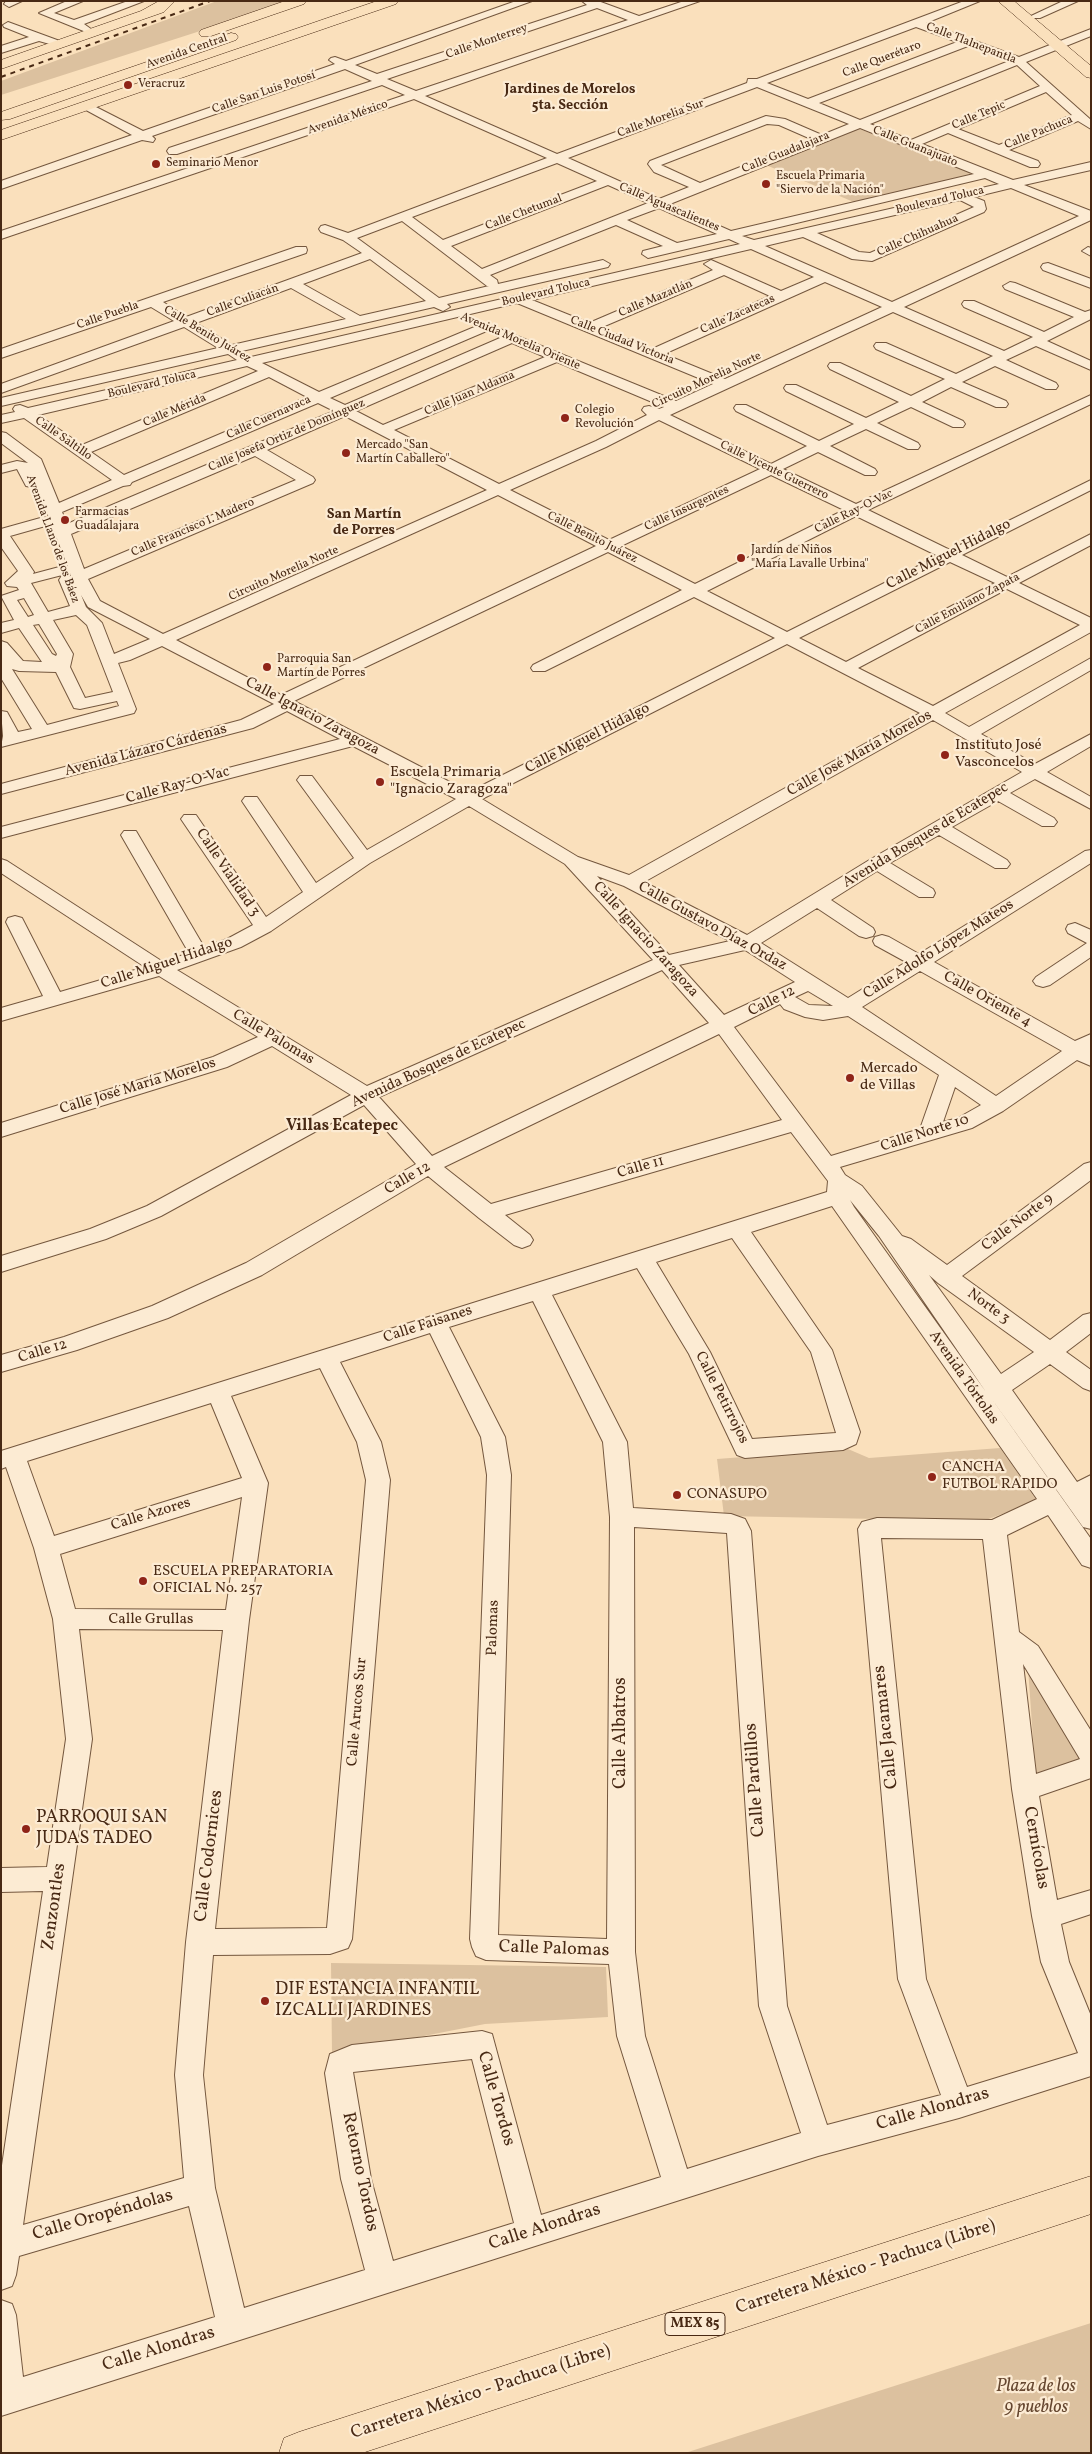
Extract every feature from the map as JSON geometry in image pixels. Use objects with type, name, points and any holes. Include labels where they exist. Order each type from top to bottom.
[{"type":"main road","points":[[1,129],[377,1]]},
{"type":"main road","points":[[1,135],[391,1]]},
{"type":"main road","points":[[1005,1],[1061,43],[1091,61]]},
{"type":"main road","points":[[1019,1],[1036,16],[1091,74]]},
{"type":"main road","points":[[1,65],[146,14],[163,3]]},
{"type":"main road","name":"Avenida Central","points":[[7,100],[302,6]]},
{"type":"main road","name":"Avenida Central","points":[[1,117],[302,6]]},
{"type":"main road","name":"Carretera México - Pachuca (Libre)","points":[[299,2453],[1091,2194]]},
{"type":"street","points":[[78,1],[40,14],[86,29]]},
{"type":"street","points":[[74,24],[139,1]]},
{"type":"street","name":"Calle San Luis Potosí","points":[[1,185],[526,1]]},
{"type":"street","points":[[619,1],[656,15]]},
{"type":"street","name":"Avenida México","points":[[1,235],[695,1]]},
{"type":"street","name":"Calle Morelia Sur","points":[[348,237],[975,1]]},
{"type":"street","points":[[1036,16],[1073,1]]},
{"type":"street","points":[[592,3],[639,20]]},
{"type":"street","name":"Calle Monterrey","points":[[165,147],[380,80],[592,3]]},
{"type":"street","points":[[112,11],[126,16]]},
{"type":"street","name":"Calle Tlalnepantla","points":[[916,23],[1018,60],[1091,126]]},
{"type":"street","points":[[9,25],[53,42]]},
{"type":"street","name":"Calle Guadalajara","points":[[481,274],[1091,32]]},
{"type":"street","points":[[1,50],[39,37]]},
{"type":"street","name":"Calle Querétaro","points":[[807,104],[967,42]]},
{"type":"street","points":[[1,50],[16,56]]},
{"type":"street","name":"Calle Aguascalientes","points":[[335,60],[886,304],[999,358],[1050,386]]},
{"type":"street","name":"Calle Guanajuato","points":[[740,76],[986,175],[1088,213]]},
{"type":"street","name":"Calle Tepic","points":[[910,145],[1047,87]]},
{"type":"street","points":[[90,108],[216,174]]},
{"type":"street","name":"Calle Pachuca","points":[[998,150],[1080,116]]},
{"type":"street","points":[[700,187],[658,169],[654,164],[766,120],[781,122],[822,139]]},
{"type":"street","points":[[947,129],[998,150]]},
{"type":"street","name":"Boulevard Toluca","points":[[632,258],[1039,163],[998,150]]},
{"type":"street","name":"Boulevard Toluca","points":[[1,419],[1091,166]]},
{"type":"street","name":"Calle Chetumal","points":[[442,245],[607,181]]},
{"type":"street","name":"Calle Chihuahua","points":[[803,232],[857,256],[872,257],[980,208],[980,204],[961,196]]},
{"type":"street","name":"Circuito Morelia Norte","points":[[116,658],[158,636],[492,487],[601,444],[661,408],[1088,213]]},
{"type":"street","points":[[403,216],[498,288]]},
{"type":"street","points":[[616,220],[675,247]]},
{"type":"street","name":"Avenida Morelia Oriente","points":[[325,229],[348,237],[453,314],[557,357],[661,408]]},
{"type":"street","name":"Calle Puebla","points":[[1,354],[301,250]]},
{"type":"street","name":"Calle Culiacán","points":[[3,397],[185,322],[372,254]]},
{"type":"street","points":[[697,257],[781,296]]},
{"type":"street","name":"Boulevard Toluca","points":[[3,397],[228,350],[615,262]]},
{"type":"street","points":[[1048,267],[1091,284]]},
{"type":"street","name":"Calle Mazatlán","points":[[589,328],[724,270]]},
{"type":"street","name":"Calle Zacatecas","points":[[652,354],[824,277]]},
{"type":"street","points":[[292,283],[358,320]]},
{"type":"street","points":[[1010,286],[1085,320]]},
{"type":"street","name":"Calle Ciudad Victoria","points":[[518,299],[719,381]]},
{"type":"street","name":"Calle Benito Juárez","points":[[151,301],[250,362],[271,371],[607,547],[933,713],[1091,804]]},
{"type":"street","points":[[969,304],[1091,366]]},
{"type":"street","name":"Calle Insurgentes","points":[[284,702],[770,470],[999,358],[1085,320]]},
{"type":"street","name":"Calle Cuernavaca","points":[[1,534],[49,516],[71,504],[318,396],[484,327]]},
{"type":"street","name":"Calle Josefa Ortiz de Domínguez","points":[[68,530],[511,338]]},
{"type":"street","points":[[881,346],[1001,404]]},
{"type":"street","name":"Calle Juan Aldama","points":[[383,430],[557,357]]},
{"type":"street","points":[[835,366],[958,424]]},
{"type":"street","name":"Calle Mérida","points":[[80,451],[271,371]]},
{"type":"street","points":[[791,388],[913,446]]},
{"type":"street","name":"Calle Saltillo","points":[[3,397],[125,482]]},
{"type":"street","name":"Calle Ray-O-Vac","points":[[539,668],[696,592],[856,510],[1091,399]]},
{"type":"street","name":"Calle Vicente Guerrero","points":[[661,408],[770,470],[1091,625]]},
{"type":"street","points":[[741,408],[870,472]]},
{"type":"street","name":"Calle Ignacio Zaragoza","points":[[1,436],[25,461],[36,462],[49,516],[68,530],[71,574],[94,604],[469,799],[571,860],[607,897],[723,1026],[839,1183]]},
{"type":"street","name":"Calle Francisco I. Madero","points":[[25,582],[71,574],[308,480],[256,450]]},
{"type":"street","points":[[1,462],[25,461]]},
{"type":"street","points":[[1,469],[25,461]]},
{"type":"street","name":"Calle Miguel Hidalgo","points":[[1,1015],[161,969],[234,943],[264,927],[364,859],[469,799],[1091,484]]},
{"type":"street","name":"Avenida Llano de los Báez","points":[[49,516],[71,574],[79,610],[94,623],[116,658],[122,695]]},
{"type":"street","points":[[1,534],[44,618],[65,654],[62,667]]},
{"type":"street","name":"Calle Emiliano Zapata","points":[[846,668],[1091,539]]},
{"type":"street","points":[[1,585],[25,582]]},
{"type":"street","points":[[1,716],[7,741],[128,709],[122,695],[80,704],[62,667],[46,657],[8,598],[25,582]]},
{"type":"street","points":[[1,628],[79,610]]},
{"type":"street","name":"Calle José María Morelos","points":[[630,882],[1091,625]]},
{"type":"street","points":[[1,646],[4,662],[43,732]]},
{"type":"street","points":[[4,662],[19,666],[62,667]]},
{"type":"street","points":[[969,734],[1091,663]]},
{"type":"street","name":"Avenida Lázaro Cárdenas","points":[[1,789],[247,724],[284,702]]},
{"type":"street","name":"Avenida Bosques de Ecatepec","points":[[1,1264],[98,1234],[154,1210],[366,1095],[664,962],[755,939],[877,863],[1091,739]]},
{"type":"street","name":"Calle Ray-O-Vac","points":[[1,832],[355,740]]},
{"type":"street","points":[[306,780],[364,859]]},
{"type":"street","points":[[997,793],[1048,822]]},
{"type":"street","points":[[251,801],[312,893]]},
{"type":"street","name":"Calle Vialidad 3","points":[[190,819],[264,927]]},
{"type":"street","points":[[939,827],[1001,864]]},
{"type":"street","points":[[130,835],[200,956]]},
{"type":"street","name":"Calle Adolfo López Mateos","points":[[783,996],[792,1005],[814,1013],[840,1012],[1091,855]]},
{"type":"street","name":"Calle Gustavo Díaz Ordaz","points":[[571,860],[630,882],[755,939],[810,982],[950,1073],[996,1106]]},
{"type":"street","points":[[877,863],[926,893]]},
{"type":"street","name":"Calle Palomas","points":[[1,865],[161,969],[366,1095],[429,1166],[522,1240]]},
{"type":"street","name":"Calle Oriente 4","points":[[818,900],[874,937],[1086,1049]]},
{"type":"street","points":[[15,922],[54,1000]]},
{"type":"street","points":[[1043,981],[1091,948]]},
{"type":"street","name":"Calle 12","points":[[1,1364],[69,1344],[160,1312],[254,1269],[429,1166],[723,1026],[810,982]]},
{"type":"street","name":"Calle José María Morelos","points":[[1,1130],[220,1062],[273,1038]]},
{"type":"street","name":"Calle Norte 10","points":[[839,1183],[929,1133],[965,1123],[996,1106],[1086,1049]]},
{"type":"street","points":[[929,1133],[950,1073]]},
{"type":"street","name":"Calle 11","points":[[486,1213],[796,1123]]},
{"type":"street","name":"Calle Norte 9","points":[[946,1277],[1091,1169]]},
{"type":"street","name":"Calle Faisanes","points":[[8,1458],[736,1227],[839,1183]]},
{"type":"street","name":"Avenida Tórtolas","points":[[839,1183],[887,1231],[996,1389],[1083,1491],[1091,1520]]},
{"type":"street","name":"Avenida Tórtolas","points":[[839,1183],[1051,1503],[1091,1558]]},
{"type":"street","name":"Calle Petirrojos","points":[[642,1257],[699,1352],[745,1449],[843,1441],[848,1438],[848,1432],[821,1350],[736,1227]]},
{"type":"street","name":"Norte 3","points":[[887,1231],[946,1277],[1091,1382]]},
{"type":"street","name":"Calle Albatros","points":[[539,1290],[615,1442],[622,1517],[621,1952],[631,2036],[678,2186]]},
{"type":"street","points":[[996,1389],[1051,1352],[1091,1321]]},
{"type":"street","name":"Palomas","points":[[435,1322],[493,1437],[499,1475],[484,1939],[486,1947]]},
{"type":"street","name":"Calle Arucos Sur","points":[[200,1942],[330,1941],[338,1939],[340,1930],[378,1480],[369,1442],[326,1357]]},
{"type":"street","points":[[217,1391],[256,1483]]},
{"type":"street","name":"Zenzontles","points":[[1,2275],[79,1739],[65,1619],[46,1548],[8,1458]]},
{"type":"street","name":"Calle Codornices","points":[[233,2327],[200,2188],[189,2076],[200,1942],[256,1483]]},
{"type":"street","name":"Calle Azores","points":[[46,1548],[256,1483]]},
{"type":"street","name":"Calle Jacamares","points":[[959,2104],[912,1979],[869,1533],[870,1529],[877,1528],[994,1530],[1051,1503]]},
{"type":"street","name":"Calle Pardillos","points":[[622,1517],[731,1524],[737,1526],[739,1531],[772,2006],[818,2142]]},
{"type":"street","name":"Cernícolas","points":[[994,1530],[1025,1789],[1046,1916],[1055,1962],[1091,2052]]},
{"type":"street","name":"Calle Grullas","points":[[65,1619],[238,1620]]},
{"type":"street","points":[[1007,1637],[1029,1653],[1091,1754]]},
{"type":"street","points":[[1025,1789],[1091,1767]]},
{"type":"street","points":[[1,1880],[59,1879]]},
{"type":"street","points":[[1046,1916],[1091,1902]]},
{"type":"street","name":"Calle Palomas","points":[[486,1947],[621,1952]]},
{"type":"street","name":"Calle Tordos","points":[[340,2064],[352,2059],[482,2044],[531,2232]]},
{"type":"street","name":"Calle Alondras","points":[[6,2398],[818,2142],[959,2104],[1091,2062]]},
{"type":"street","name":"Retorno Tordos","points":[[340,2064],[339,2073],[356,2179],[383,2279]]},
{"type":"street","name":"Calle Oropéndolas","points":[[5,2245],[200,2188]]},
{"type":"street","points":[[1,2315],[6,2398]]},
{"type":"green space","points":[[217,1],[284,1],[222,24],[1,95],[1,81]]},
{"type":"green space","points":[[857,128],[976,175],[856,203],[766,165]]},
{"type":"green space","points":[[1000,1448],[1037,1501],[983,1521],[724,1516],[717,1459],[848,1449],[869,1458]]},
{"type":"green space","points":[[1028,1668],[1088,1764],[1036,1781]]},
{"type":"green space","points":[[331,1963],[606,1967],[608,2017],[485,2024],[332,2054]]},
{"type":"green space","name":"Plaza de los 9 pueblos","points":[[1091,2323],[1091,2453],[685,2453]]},
{"type":"railway","points":[[1,77],[210,1]]},
{"type":"place","name":"Veracruz","points":[[128,85]]},
{"type":"place","name":"Seminario Menor","points":[[156,164]]},
{"type":"place","name":"Escuela Primaria \"Siervo de la Nación\"","points":[[766,184]]},
{"type":"place","name":"Colegio Revolución","points":[[565,418]]},
{"type":"place","name":"Mercado \"San Martín Caballero\"","points":[[346,453]]},
{"type":"place","name":"Farmacias Guadalajara","points":[[65,520]]},
{"type":"place","name":"Jardín de Niños \"María Lavalle Urbina\"","points":[[741,558]]},
{"type":"place","name":"Parroquia San Martín de Porres","points":[[267,667]]},
{"type":"place","name":"Instituto José Vasconcelos","points":[[945,755]]},
{"type":"place","name":"Escuela Primaria \"Ignacio Zaragoza\"","points":[[380,782]]},
{"type":"place","name":"Mercado de Villas","points":[[850,1078]]},
{"type":"place","name":"CANCHA FUTBOL RAPIDO","points":[[932,1477]]},
{"type":"place","name":"CONASUPO","points":[[677,1495]]},
{"type":"place","name":"ESCUELA PREPARATORIA OFICIAL No. 257","points":[[143,1581]]},
{"type":"place","name":"PARROQUI SAN JUDAS TADEO","points":[[26,1829]]},
{"type":"place","name":"DIF ESTANCIA INFANTIL IZCALLI JARDINES","points":[[265,2001]]},
{"type":"district","name":"Jardines de Morelos 5ta. Sección","points":[[570,98]]},
{"type":"district","name":"San Martín de Porres","points":[[364,524]]},
{"type":"district","name":"Villas Ecatepec","points":[[342,1127]]}]
